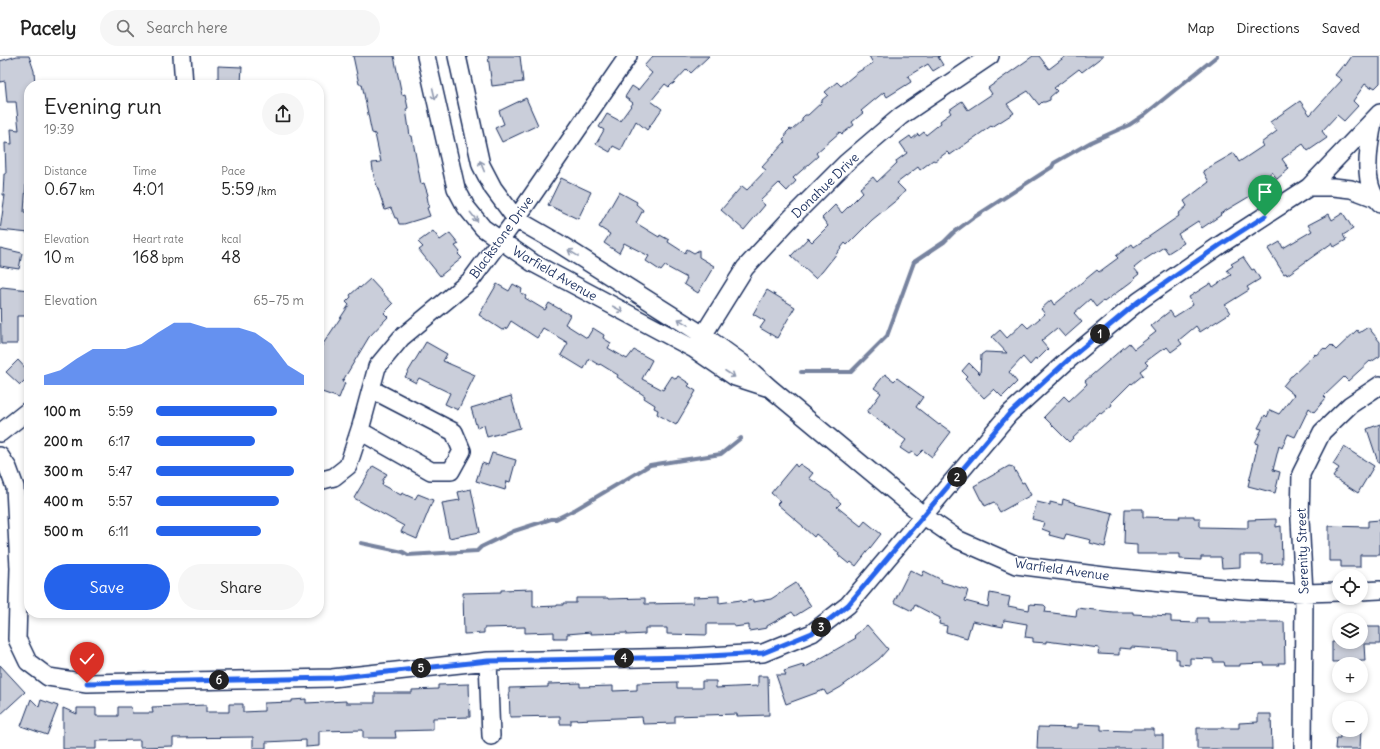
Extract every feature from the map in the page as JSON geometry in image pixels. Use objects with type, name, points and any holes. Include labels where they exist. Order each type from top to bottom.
[{"type":"street","points":[[182,56],[184,80]]},
{"type":"street","name":"Warfield Avenue","points":[[426,56],[456,188],[466,207],[482,228],[533,263],[694,349],[735,377],[770,388]]},
{"type":"street","name":"Warfield Avenue","points":[[457,56],[481,166],[493,188],[516,219],[564,247],[703,335],[742,363],[924,516],[959,540],[1016,565],[1112,577],[1244,590],[1304,593],[1332,592]]},
{"type":"street","name":"Blackstone Drive","points":[[324,480],[334,477],[348,466],[360,431],[377,367],[400,338],[471,280],[516,219],[628,56]]},
{"type":"street","name":"Donahue Drive","points":[[694,349],[745,268],[792,217],[846,163],[901,116],[990,56]]},
{"type":"street","points":[[0,456],[8,468],[15,487],[24,567],[17,638],[28,662],[48,676],[87,683],[332,678],[488,661],[690,657],[763,653],[812,633],[848,605],[1009,414],[1068,360],[1139,301],[1220,245],[1309,187],[1376,118]]},
{"type":"street","points":[[1376,118],[1369,144],[1368,175],[1378,200]]},
{"type":"street","points":[[1309,187],[1351,189],[1378,200]]},
{"type":"street","name":"Serenity Street","points":[[1303,749],[1304,593],[1300,518],[1301,474],[1322,432],[1350,405],[1380,385]]},
{"type":"street","points":[[360,431],[431,471],[451,470],[462,451],[454,432],[371,389]]},
{"type":"street","points":[[0,433],[24,414]]},
{"type":"street","points":[[1368,591],[1380,590]]},
{"type":"street","points":[[488,661],[491,736]]},
{"type":"building","points":[[17,56],[29,56],[34,71],[35,80],[24,80],[24,232],[0,230],[5,195],[3,195],[4,174],[6,174],[5,143],[12,144],[11,129],[19,130],[16,102],[7,102],[5,81],[0,82],[0,61]]},
{"type":"building","points":[[353,56],[394,56],[402,95],[405,94],[408,108],[406,109],[410,136],[412,136],[421,184],[424,183],[428,195],[429,207],[427,208],[430,216],[404,224],[399,224],[391,208],[385,210],[374,177],[372,163],[381,162],[375,134],[372,133],[371,129],[362,84],[359,84]]},
{"type":"building","points":[[488,56],[520,56],[523,82],[492,86]]},
{"type":"building","points":[[653,56],[709,56],[691,73],[687,69],[669,87],[665,84],[651,101],[662,109],[647,130],[636,121],[621,150],[613,146],[610,152],[596,144],[604,130],[599,127],[607,114],[620,121],[633,103],[625,97],[632,86],[638,90],[652,73],[644,66]]},
{"type":"building","points":[[869,56],[940,56],[938,57],[943,65],[933,71],[928,64],[908,76],[911,82],[887,97],[884,92],[861,111],[863,113],[852,122],[854,125],[842,134],[840,132],[816,153],[818,156],[793,178],[796,181],[787,191],[779,183],[760,201],[765,205],[744,230],[721,210],[742,186],[747,190],[766,170],[762,167],[785,142],[783,139],[786,136],[786,133],[790,129],[792,130],[802,121],[802,118],[805,115],[808,115],[822,102],[822,100],[828,95],[825,92],[837,82],[841,86],[858,72],[873,63]]},
{"type":"building","points":[[1033,56],[1039,56],[1049,69],[1066,56],[1103,56],[1082,72],[1079,69],[1054,88],[1057,91],[1050,97],[1050,100],[1042,102],[1039,105],[1028,91],[1007,104],[1014,113],[992,127],[991,126],[950,155],[947,152],[920,170],[918,167],[897,183],[905,191],[899,198],[872,220],[847,245],[845,243],[822,272],[815,278],[791,256],[808,238],[812,242],[828,226],[822,218],[835,205],[842,213],[863,192],[860,188],[873,177],[877,182],[897,163],[896,161],[907,153],[900,143],[910,136],[912,139],[918,134],[919,136],[924,132],[926,135],[941,123],[940,121],[951,113],[949,110],[962,101],[968,110],[992,94],[988,88]]},
{"type":"building","points":[[1352,56],[1380,56],[1380,83],[1375,88],[1372,86],[1371,88],[1365,84],[1353,101],[1358,106],[1344,121],[1337,115],[1322,131],[1327,138],[1308,151],[1303,144],[1282,159],[1289,169],[1277,179],[1272,172],[1254,186],[1257,192],[1220,214],[1221,215],[1202,228],[1198,221],[1178,234],[1184,243],[1168,253],[1164,247],[1144,260],[1134,268],[1139,274],[1134,278],[1135,279],[1104,302],[1103,301],[1096,307],[1090,299],[1074,313],[1082,322],[1065,337],[1057,328],[1041,341],[1048,349],[1037,360],[1036,358],[1030,365],[1023,357],[1009,372],[1017,382],[1002,397],[994,389],[984,398],[965,378],[967,376],[962,371],[969,363],[980,374],[981,355],[985,352],[1007,353],[992,337],[1000,330],[1007,338],[1023,323],[1028,328],[1045,314],[1041,309],[1051,300],[1054,305],[1097,270],[1099,272],[1118,258],[1116,256],[1132,244],[1134,247],[1179,216],[1178,214],[1187,206],[1184,201],[1209,182],[1203,171],[1234,153],[1239,162],[1263,146],[1261,143],[1277,131],[1270,122],[1300,101],[1310,115],[1342,80],[1335,75],[1344,64],[1345,66]]},
{"type":"building","points":[[218,66],[242,67],[241,80],[218,80]]},
{"type":"building","points":[[526,98],[538,125],[502,142],[495,128],[504,124],[499,111]]},
{"type":"building","points":[[561,178],[591,192],[578,219],[548,205]]},
{"type":"building","points":[[619,192],[637,202],[636,204],[643,210],[636,223],[659,237],[660,235],[669,240],[668,242],[685,253],[687,249],[694,253],[699,250],[699,257],[714,266],[698,293],[684,284],[687,278],[665,266],[661,271],[646,261],[649,256],[624,243],[619,253],[604,243],[610,234],[599,227]]},
{"type":"building","points":[[1343,213],[1353,229],[1343,235],[1346,240],[1334,247],[1332,243],[1287,275],[1286,273],[1284,274],[1268,249],[1280,242],[1283,248],[1312,231],[1308,225],[1329,214],[1332,220]]},
{"type":"building","points":[[433,231],[440,240],[450,233],[459,244],[455,246],[460,252],[458,254],[462,258],[440,276],[419,250],[423,247],[418,242]]},
{"type":"building","points":[[0,248],[22,253],[19,269],[0,266]]},
{"type":"building","points":[[1243,257],[1252,270],[1254,269],[1260,279],[1247,287],[1249,290],[1225,305],[1230,313],[1200,332],[1196,326],[1179,340],[1182,344],[1171,352],[1167,347],[1165,349],[1164,348],[1145,362],[1148,365],[1140,371],[1143,375],[1132,384],[1131,383],[1111,403],[1112,405],[1101,414],[1100,412],[1069,442],[1044,417],[1064,396],[1069,401],[1087,384],[1085,381],[1129,343],[1134,349],[1156,332],[1151,326],[1170,311],[1174,317],[1193,305],[1189,297],[1211,283],[1213,287],[1231,275],[1227,270],[1233,266],[1231,264]]},
{"type":"building","points":[[370,279],[393,304],[384,313],[388,317],[369,337],[342,382],[345,383],[339,398],[324,393],[324,342],[349,305],[346,302],[351,297],[350,295],[359,287],[360,288]]},
{"type":"building","points":[[497,284],[509,291],[513,284],[522,289],[521,293],[526,296],[525,298],[545,310],[549,303],[570,315],[565,324],[587,338],[593,328],[604,335],[603,338],[611,343],[608,348],[627,359],[634,350],[652,360],[642,379],[663,390],[672,376],[676,379],[678,376],[690,384],[688,386],[696,391],[676,425],[657,414],[658,410],[654,408],[655,405],[644,398],[645,396],[617,377],[618,375],[600,364],[599,365],[589,359],[584,369],[561,355],[568,343],[543,328],[537,338],[511,321],[507,328],[502,330],[479,315]]},
{"type":"building","points":[[1,288],[24,289],[24,316],[17,316],[17,344],[1,344]]},
{"type":"building","points":[[767,290],[795,307],[777,338],[760,328],[765,321],[753,314]]},
{"type":"building","points":[[1368,327],[1380,342],[1380,356],[1371,362],[1370,361],[1348,381],[1344,377],[1324,396],[1326,398],[1314,412],[1309,408],[1295,437],[1288,434],[1282,448],[1279,446],[1273,470],[1280,472],[1275,493],[1248,486],[1258,444],[1255,443],[1262,429],[1258,428],[1265,415],[1267,417],[1270,410],[1279,414],[1294,395],[1283,386],[1291,376],[1315,354],[1316,355],[1324,348],[1326,350],[1331,345],[1336,350],[1357,330],[1359,333]]},
{"type":"building","points":[[426,342],[447,354],[443,361],[475,375],[458,410],[445,404],[450,393],[419,378],[416,383],[405,377]]},
{"type":"building","points":[[18,360],[24,367],[24,381],[20,385],[6,372]]},
{"type":"building","points":[[885,374],[894,381],[897,378],[923,397],[916,407],[939,425],[940,424],[951,432],[932,457],[923,450],[917,456],[912,452],[909,454],[900,448],[906,440],[867,412],[881,393],[874,388]]},
{"type":"building","points":[[511,396],[520,428],[487,437],[484,425],[477,428],[471,408]]},
{"type":"building","points":[[1380,424],[1380,462],[1378,462],[1367,429]]},
{"type":"building","points":[[1344,447],[1374,466],[1358,493],[1333,477],[1339,468],[1333,464]]},
{"type":"building","points":[[492,453],[516,460],[510,482],[507,481],[505,490],[476,481],[482,463],[488,465]]},
{"type":"building","points":[[795,464],[797,467],[800,464],[813,473],[809,478],[833,495],[841,503],[837,507],[861,526],[865,521],[881,534],[856,566],[851,562],[849,564],[838,555],[839,553],[816,534],[814,537],[777,504],[780,501],[771,493]]},
{"type":"building","points":[[373,466],[387,474],[382,481],[382,485],[401,495],[402,493],[415,499],[418,494],[433,500],[417,539],[401,532],[404,526],[354,498]]},
{"type":"building","points":[[1009,466],[1013,467],[1031,495],[1000,512],[994,502],[985,506],[974,486]]},
{"type":"building","points":[[471,489],[480,532],[449,538],[442,503],[460,500],[458,492]]},
{"type":"building","points":[[1063,499],[1075,503],[1074,504],[1113,513],[1105,547],[1090,543],[1091,540],[1066,534],[1064,539],[1049,535],[1050,532],[1042,529],[1044,522],[1032,519],[1037,502],[1050,505],[1050,502],[1062,505]]},
{"type":"building","points":[[1125,509],[1143,509],[1143,517],[1180,518],[1179,516],[1194,516],[1194,518],[1200,518],[1200,527],[1248,528],[1248,520],[1276,519],[1276,527],[1281,526],[1282,563],[1262,564],[1262,555],[1240,555],[1240,567],[1222,568],[1221,557],[1201,557],[1201,560],[1180,559],[1180,554],[1137,554],[1137,545],[1124,544]]},
{"type":"building","points":[[1380,520],[1380,555],[1360,555],[1360,567],[1341,567],[1341,561],[1329,561],[1329,526],[1368,527],[1368,521]]},
{"type":"building","points":[[910,570],[922,576],[924,571],[942,580],[941,582],[968,590],[965,601],[988,607],[990,593],[1010,597],[1008,606],[1029,610],[1030,604],[1044,605],[1046,607],[1045,612],[1076,616],[1077,608],[1113,612],[1133,612],[1133,614],[1171,616],[1171,622],[1197,623],[1197,618],[1208,618],[1208,622],[1284,622],[1285,663],[1278,663],[1279,665],[1264,665],[1264,663],[1225,666],[1224,662],[1213,662],[1213,659],[1190,658],[1190,665],[1179,664],[1179,659],[1176,659],[1176,650],[1131,647],[1131,649],[1119,648],[1119,655],[1098,654],[1099,648],[1046,641],[1046,643],[1033,642],[1033,638],[1025,637],[1027,624],[1004,620],[1003,627],[972,621],[967,638],[946,632],[947,626],[939,624],[940,618],[915,605],[912,611],[894,602]]},
{"type":"building","points":[[796,583],[811,606],[795,616],[792,612],[767,626],[767,628],[749,631],[749,625],[734,627],[734,624],[707,624],[707,635],[667,634],[667,628],[645,628],[645,634],[591,634],[591,632],[567,634],[567,638],[554,638],[554,632],[525,633],[525,627],[484,628],[484,633],[464,634],[463,593],[533,589],[533,607],[557,606],[563,605],[563,603],[576,603],[576,598],[645,598],[645,604],[693,603],[693,597],[719,596],[719,603],[741,600],[742,602],[753,600],[753,602],[771,599]]},
{"type":"building","points":[[867,625],[888,649],[879,659],[841,687],[827,695],[824,690],[786,704],[776,675],[786,675],[784,671],[803,665],[804,668],[856,638],[854,636]]},
{"type":"building","points":[[1368,627],[1380,627],[1380,644],[1368,644]]},
{"type":"building","points":[[1332,649],[1364,649],[1365,657],[1332,657]]},
{"type":"building","points":[[0,665],[25,692],[0,715]]},
{"type":"building","points":[[758,676],[768,676],[769,715],[737,716],[737,714],[675,716],[675,723],[643,724],[642,717],[571,720],[571,724],[560,724],[560,716],[510,717],[509,688],[548,687],[548,684],[580,683],[580,687],[613,686],[613,691],[637,690],[637,683],[677,682],[677,688],[702,688],[702,681],[716,681],[716,688],[758,686]]},
{"type":"building","points":[[469,684],[470,717],[433,718],[433,730],[395,731],[396,738],[363,738],[363,730],[319,731],[319,746],[306,747],[306,740],[266,742],[266,748],[253,748],[253,737],[173,738],[173,746],[140,747],[140,740],[96,741],[96,749],[63,749],[63,708],[77,714],[77,708],[96,708],[96,716],[118,716],[118,707],[131,707],[132,713],[153,713],[152,707],[206,705],[206,712],[229,712],[229,704],[243,704],[243,712],[264,711],[264,703],[292,702],[292,700],[306,699],[306,703],[346,701],[346,703],[375,703],[375,693],[412,693],[412,690],[438,689],[438,685]]},
{"type":"building","points":[[31,699],[39,707],[41,700],[58,706],[47,735],[21,726]]},
{"type":"building","points":[[1258,714],[1271,714],[1272,749],[1197,749],[1197,728],[1239,728],[1239,723],[1258,722]]},
{"type":"building","points":[[1078,724],[1101,725],[1101,730],[1131,731],[1131,729],[1154,729],[1154,735],[1163,735],[1163,749],[1037,749],[1038,727],[1078,728]]},
{"type":"building","points":[[1361,737],[1360,749],[1335,749],[1336,738]]},
{"type":"waterway","points":[[801,372],[851,372],[887,336],[914,262],[944,242],[973,218],[1052,167],[1054,163],[1091,142],[1129,125],[1144,115],[1217,56]]},
{"type":"waterway","points":[[361,543],[403,552],[408,555],[477,551],[481,547],[514,531],[551,519],[556,519],[576,509],[650,465],[721,454],[741,438]]},
{"type":"route","points":[[87,683],[332,678],[488,661],[690,657],[763,653],[812,633],[848,605],[1009,414],[1068,360],[1139,301],[1265,216]]}]
